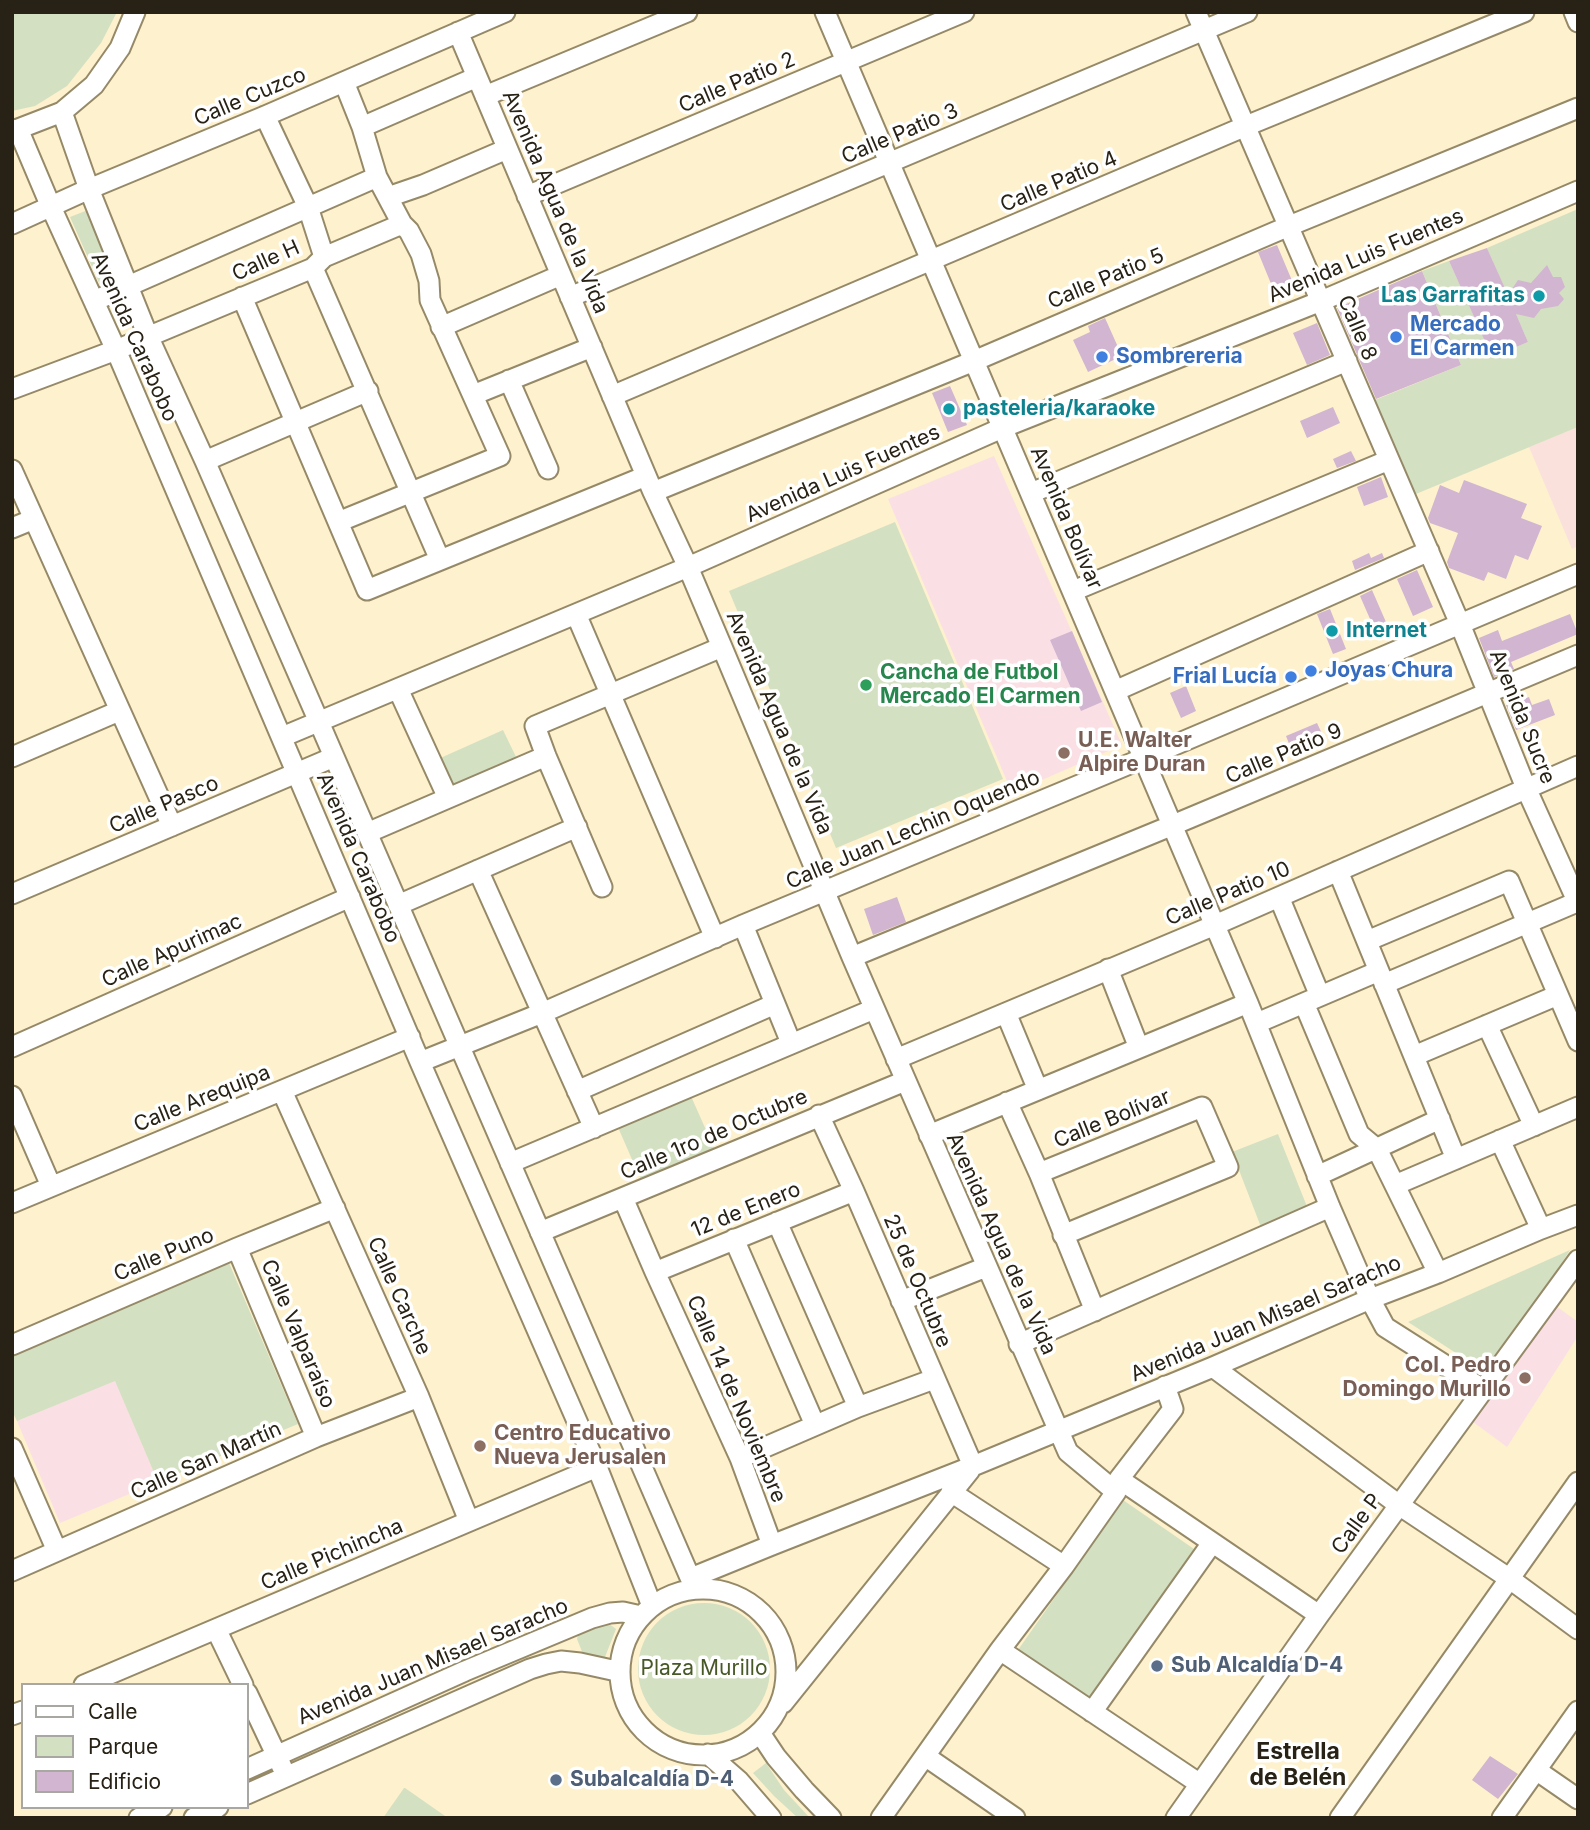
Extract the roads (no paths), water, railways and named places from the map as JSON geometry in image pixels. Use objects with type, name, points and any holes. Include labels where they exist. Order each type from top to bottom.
[{"type":"street","name":"Avenida Carabobo","points":[[135,12],[120,48],[94,85],[62,112],[15,130],[116,350],[420,1062],[597,1467],[647,1611]]},
{"type":"street","name":"Calle Cuzco","points":[[12,224],[505,12]]},
{"type":"street","points":[[485,96],[687,12]]},
{"type":"street","name":"Avenida Bolívar","points":[[825,12],[1248,1003]]},
{"type":"street","name":"Calle Patio 2","points":[[527,196],[964,12]]},
{"type":"street","name":"Calle Patio 3","points":[[570,298],[889,163],[1200,21],[1247,12]]},
{"type":"street","name":"Calle Patio 4","points":[[612,396],[1246,126],[1524,12]]},
{"type":"street","points":[[1574,12],[1578,22]]},
{"type":"street","name":"Calle 8","points":[[1200,21],[1460,624]]},
{"type":"street","name":"Avenida Agua de la Vida","points":[[458,32],[874,1009],[1068,1452],[1117,1486],[1212,1543],[1319,1615]]},
{"type":"street","points":[[362,127],[477,77]]},
{"type":"street","points":[[242,298],[338,522],[500,456],[430,300],[429,281],[421,254],[409,231],[401,224],[377,177],[362,127],[344,82]]},
{"type":"street","name":"Calle Patio 5","points":[[338,522],[367,590],[440,560],[974,361],[1289,226],[1578,108]]},
{"type":"street","name":"Avenida Carabobo","points":[[62,112],[89,189],[148,336],[319,722],[693,1584]]},
{"type":"street","points":[[265,117],[308,207],[319,262],[368,391],[440,560]]},
{"type":"street","points":[[388,197],[507,149]]},
{"type":"street","points":[[94,301],[377,177]]},
{"type":"street","name":"Avenida Luis Fuentes","points":[[282,737],[688,567],[1002,428],[1321,301],[1578,191]]},
{"type":"street","name":"Calle H","points":[[12,388],[116,350],[242,298],[401,224]]},
{"type":"street","points":[[441,327],[561,275]]},
{"type":"street","points":[[473,395],[592,347]]},
{"type":"street","points":[[1031,493],[1347,361]]},
{"type":"street","points":[[509,380],[548,469]]},
{"type":"street","points":[[205,461],[368,391]]},
{"type":"street","points":[[1073,591],[1390,460]]},
{"type":"street","points":[[12,470],[172,826]]},
{"type":"street","points":[[12,528],[34,519]]},
{"type":"street","points":[[1115,691],[1429,551]]},
{"type":"street","name":"Calle Juan Lechin Oquendo","points":[[420,1062],[542,1013],[743,925],[1578,574]]},
{"type":"street","points":[[576,614],[715,938]]},
{"type":"street","name":"Avenida Sucre","points":[[1460,624],[1526,788],[1576,895]]},
{"type":"street","points":[[603,887],[535,726],[722,647]]},
{"type":"street","name":"Calle Patio 9","points":[[852,957],[1578,655]]},
{"type":"street","points":[[398,688],[448,799]]},
{"type":"street","points":[[12,757],[119,712]]},
{"type":"street","points":[[367,833],[546,756]]},
{"type":"street","name":"Calle Pasco","points":[[12,894],[334,757]]},
{"type":"street","name":"Calle Patio 10","points":[[896,1059],[1215,925],[1578,766]]},
{"type":"street","points":[[398,905],[577,827]]},
{"type":"street","points":[[478,870],[594,1128]]},
{"type":"street","points":[[1338,871],[1456,1159]]},
{"type":"street","points":[[1367,941],[1509,881],[1578,1041]]},
{"type":"street","points":[[1256,1023],[1312,999],[1382,977],[1528,923],[1576,895]]},
{"type":"street","name":"Calle Apurimac","points":[[12,1047],[350,897]]},
{"type":"street","points":[[1279,897],[1359,1134],[1377,1149],[1438,1273]]},
{"type":"street","points":[[743,925],[791,1043]]},
{"type":"street","points":[[1108,969],[1139,1048]]},
{"type":"street","points":[[1414,1056],[1558,995]]},
{"type":"street","points":[[929,1135],[1248,1003],[1330,1206],[1370,1299],[1385,1326],[1484,1390]]},
{"type":"street","points":[[577,1091],[775,1004]]},
{"type":"street","points":[[510,1163],[874,1009]]},
{"type":"street","points":[[1006,1013],[1038,1090]]},
{"type":"street","points":[[1487,1025],[1534,1126]]},
{"type":"street","name":"Calle Arequipa","points":[[12,1203],[410,1037]]},
{"type":"street","name":"Calle 1ro de Octubre","points":[[540,1232],[905,1081]]},
{"type":"street","name":"Calle Carche","points":[[282,1091],[419,1397],[469,1521]]},
{"type":"street","points":[[12,1096],[51,1186]]},
{"type":"street","points":[[1007,1102],[1095,1311]]},
{"type":"street","name":"Calle Bolívar","points":[[1039,1173],[1202,1107],[1228,1167],[1063,1235]]},
{"type":"street","points":[[1395,1185],[1578,1107]]},
{"type":"street","name":"25 de Octubre","points":[[819,1115],[973,1466]]},
{"type":"street","points":[[1318,1176],[1440,1119]]},
{"type":"street","points":[[1500,1140],[1541,1229]]},
{"type":"street","name":"12 de Enero","points":[[655,1272],[854,1191]]},
{"type":"street","name":"Calle 14 de Noviembre","points":[[623,1198],[740,1458],[772,1545]]},
{"type":"street","points":[[1019,1344],[1330,1206]]},
{"type":"street","name":"Calle Puno","points":[[12,1345],[335,1208]]},
{"type":"street","name":"Avenida Juan Misael Saracho","points":[[693,1584],[772,1545],[973,1466],[1370,1299],[1578,1215]]},
{"type":"street","points":[[777,1222],[858,1407]]},
{"type":"street","points":[[734,1239],[815,1425]]},
{"type":"street","name":"Calle Valparaíso","points":[[237,1248],[316,1437]]},
{"type":"street","name":"Calle P","points":[[1176,1818],[1319,1615],[1578,1260]]},
{"type":"street","points":[[901,1301],[986,1267]]},
{"type":"street","points":[[1213,1367],[1399,1505],[1510,1579],[1578,1629]]},
{"type":"street","points":[[740,1458],[858,1407],[934,1379]]},
{"type":"street","points":[[881,1818],[1000,1650],[1064,1566],[1173,1409],[1165,1386]]},
{"type":"street","name":"Calle San Martín","points":[[12,1571],[316,1437],[419,1397]]},
{"type":"street","points":[[12,1448],[57,1551]]},
{"type":"street","name":"Avenida Juan Misael Saracho","points":[[777,1711],[973,1466]]},
{"type":"street","name":"Calle Pichincha","points":[[89,1683],[597,1467]]},
{"type":"street","points":[[1340,1818],[1578,1482]]},
{"type":"street","points":[[951,1492],[1064,1566]]},
{"type":"street","points":[[1092,1712],[1212,1543]]},
{"type":"street","points":[[693,1584],[739,1597],[761,1612],[773,1626],[784,1650],[786,1668],[783,1694],[777,1711],[760,1732],[736,1748],[708,1754],[690,1754],[672,1749],[649,1734],[636,1721],[621,1688],[620,1670],[625,1641],[647,1611],[668,1596],[693,1584]]},
{"type":"street","name":"Avenida Juan Misael Saracho","points":[[248,1769],[465,1671],[592,1618],[610,1613],[647,1611]]},
{"type":"street","points":[[216,1629],[242,1683]]},
{"type":"street","points":[[1000,1650],[1200,1784]]},
{"type":"street","points":[[248,1794],[530,1669],[561,1661],[620,1670]]},
{"type":"street","points":[[248,1695],[286,1777]]},
{"type":"street","points":[[1502,1818],[1578,1711]]},
{"type":"street","points":[[760,1732],[776,1757],[831,1818]]},
{"type":"street","points":[[708,1754],[739,1781],[771,1818]]},
{"type":"street","points":[[925,1756],[1015,1818]]},
{"type":"street","points":[[1536,1770],[1578,1799]]},
{"type":"street","points":[[139,1818],[158,1809]]},
{"type":"street","points":[[194,1818],[214,1809]]},
{"type":"place","name":"Las Garrafitas","points":[[1539,296]]},
{"type":"place","name":"Mercado El Carmen","points":[[1396,337]]},
{"type":"place","name":"Sombrereria","points":[[1102,357]]},
{"type":"place","name":"pasteleria/karaoke","points":[[949,409]]},
{"type":"place","name":"Internet","points":[[1332,631]]},
{"type":"place","name":"Joyas Chura","points":[[1311,671]]},
{"type":"place","name":"Frial Lucía","points":[[1291,677]]},
{"type":"place","name":"Cancha de Futbol Mercado El Carmen","points":[[866,685]]},
{"type":"place","name":"U.E. Walter Alpire Duran","points":[[1064,753]]},
{"type":"place","name":"Col. Pedro Domingo Murillo","points":[[1525,1378]]},
{"type":"place","name":"Centro Educativo Nueva Jerusalen","points":[[480,1446]]},
{"type":"place","name":"Sub Alcaldía D-4","points":[[1157,1666]]},
{"type":"place","name":"Subalcaldía D-4","points":[[556,1780]]},
{"type":"district","name":"Estrella de Belén","points":[[1298,1765]]},
{"type":"park label","name":"Plaza Murillo","points":[[704,1669]]}]
